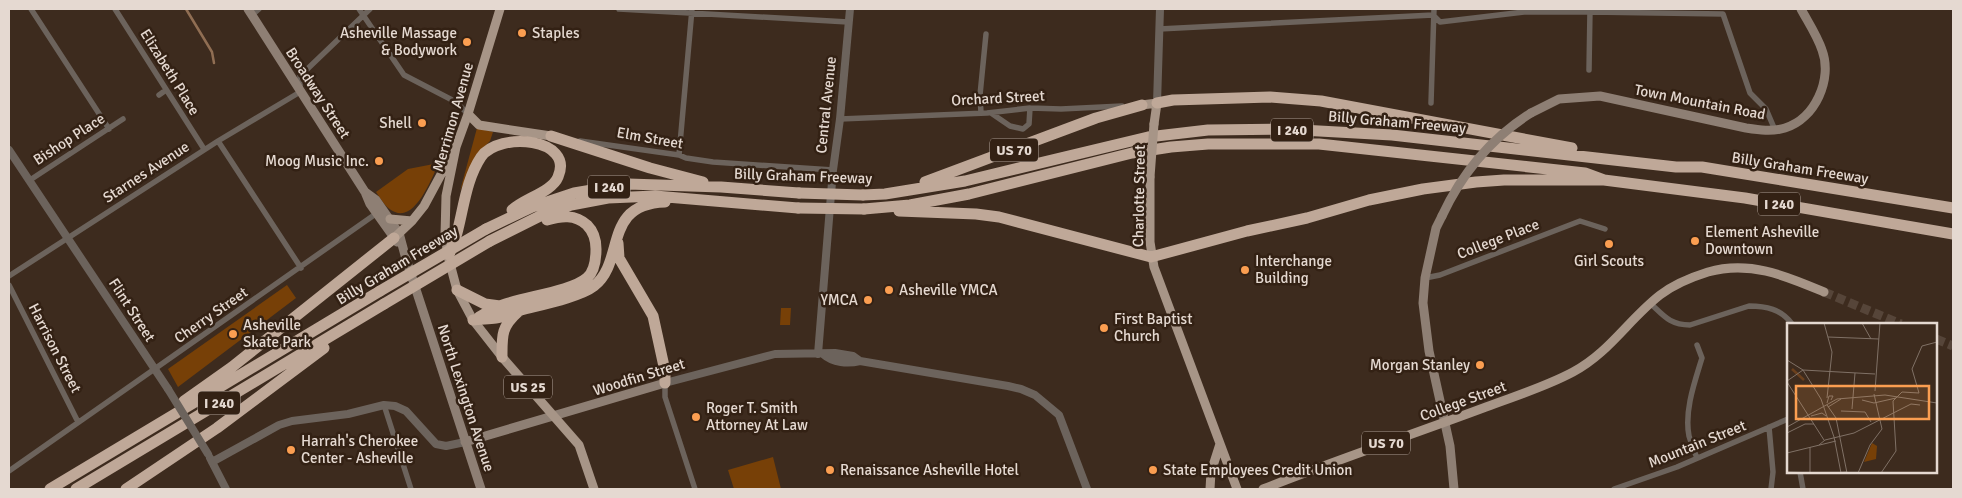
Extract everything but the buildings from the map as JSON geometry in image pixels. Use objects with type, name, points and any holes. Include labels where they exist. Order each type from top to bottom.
[{"type":"highway","points":[[1157,103],[1181,99],[1270,97],[1321,101],[1556,145],[1680,162],[1702,167]]},
{"type":"highway","name":"US 70","points":[[886,194],[961,170],[1096,118],[1142,105]]},
{"type":"highway","name":"Billy Graham Freeway","points":[[50,489],[502,220],[532,207],[598,188],[628,184],[721,187],[799,193],[886,194],[964,181],[1148,137],[1208,130],[1283,130],[1392,135],[1676,167],[1702,167],[1953,208]]},
{"type":"highway","points":[[550,136],[650,168],[721,187]]},
{"type":"highway","points":[[448,256],[458,231],[464,199],[482,156],[488,149],[510,141],[550,148],[559,158],[558,178],[553,185],[516,207],[502,220]]},
{"type":"highway","name":"Billy Graham Freeway","points":[[76,489],[490,241],[540,216],[571,205],[590,202],[635,196],[798,208],[877,209],[968,194],[1132,153],[1171,147],[1208,144],[1319,144],[1566,170],[1585,173],[1604,180],[1745,198],[1953,234]]},
{"type":"highway","points":[[877,209],[999,217],[1151,257],[1396,194],[1467,183],[1504,180],[1604,180]]},
{"type":"highway","points":[[473,320],[497,318],[566,298],[594,286],[605,272],[622,223],[631,212],[645,205],[684,199]]},
{"type":"highway","points":[[473,320],[500,306],[576,285],[589,277],[595,262],[596,243],[592,231],[579,219],[570,216],[557,217],[507,232]]},
{"type":"highway","points":[[142,434],[161,417],[232,367],[396,235]]},
{"type":"highway","points":[[618,236],[619,258],[653,316],[665,371],[665,383]]},
{"type":"highway","points":[[457,290],[485,304],[500,306]]},
{"type":"highway","points":[[502,357],[502,334],[510,320],[520,310]]},
{"type":"highway","points":[[126,489],[217,428],[310,358],[354,329],[362,318]]},
{"type":"highway","points":[[39,489],[59,478],[79,472]]},
{"type":"main road","name":"Merrimon Avenue","points":[[473,320],[457,290],[448,256],[444,235],[446,196],[456,148],[500,9]]},
{"type":"main road","name":"Town Mountain Road","points":[[1454,489],[1450,446],[1424,324],[1423,301],[1424,278],[1436,228],[1458,186],[1481,155],[1504,131],[1531,113],[1559,100],[1600,96],[1746,128],[1775,130],[1793,125],[1810,110],[1819,95],[1825,77],[1823,50],[1801,9]]},
{"type":"main road","name":"Broadway Street","points":[[253,11],[300,92],[365,192],[377,214],[396,235]]},
{"type":"main road","name":"Orchard Street","points":[[1142,105],[1157,103]]},
{"type":"main road","name":"Charlotte Street","points":[[1157,103],[1150,177],[1151,257],[1237,489]]},
{"type":"main road","name":"Elm Street","points":[[468,114],[480,125],[550,136]]},
{"type":"main road","points":[[396,235],[412,221],[424,206],[456,148]]},
{"type":"main road","name":"Broadway Street","points":[[365,192],[376,200],[390,219],[403,249],[424,315]]},
{"type":"main road","points":[[390,219],[412,221]]},
{"type":"main road","name":"College Street","points":[[1262,489],[1535,389],[1575,371],[1603,351],[1650,303],[1666,291],[1708,272],[1751,268],[1780,274],[1824,292]]},
{"type":"main road","name":"North Lexington Avenue","points":[[424,315],[481,489]]},
{"type":"main road","name":"US 25","points":[[473,320],[502,357],[579,446],[594,489]]},
{"type":"main road","name":"Woodfin Street","points":[[465,442],[665,383]]},
{"type":"main road","points":[[1210,489],[1211,472],[1220,444]]},
{"type":"street","points":[[31,9],[109,129]]},
{"type":"street","name":"Elizabeth Place","points":[[115,9],[204,149]]},
{"type":"street","points":[[359,9],[404,75],[456,102],[468,114]]},
{"type":"street","points":[[300,92],[300,76],[370,9]]},
{"type":"street","points":[[618,9],[692,11],[848,22]]},
{"type":"street","name":"Central Avenue","points":[[821,354],[833,170],[840,119],[850,9]]},
{"type":"street","name":"Charlotte Street","points":[[1157,103],[1160,9]]},
{"type":"street","points":[[1433,12],[1440,22],[1524,12],[1590,10],[1723,14],[1750,93],[1766,109],[1775,130]]},
{"type":"street","points":[[1589,70],[1590,10]]},
{"type":"street","points":[[679,155],[692,11]]},
{"type":"street","points":[[1159,29],[1433,12]]},
{"type":"street","points":[[1431,103],[1433,12]]},
{"type":"street","points":[[981,113],[980,95],[986,34]]},
{"type":"street","points":[[158,95],[166,90]]},
{"type":"street","name":"Starnes Avenue","points":[[9,276],[204,149],[300,92]]},
{"type":"street","name":"Orchard Street","points":[[840,119],[992,113],[1030,108],[1061,109],[1142,105]]},
{"type":"street","points":[[992,113],[1010,126],[1023,129],[1028,124],[1030,108]]},
{"type":"street","name":"Bishop Place","points":[[30,180],[123,119]]},
{"type":"street","name":"Elm Street","points":[[550,136],[679,155],[686,158],[713,162],[833,170]]},
{"type":"street","points":[[218,141],[300,268]]},
{"type":"street","name":"Flint Street","points":[[9,150],[168,389],[208,454],[226,489]]},
{"type":"street","name":"Cherry Street","points":[[10,469],[155,371],[377,214]]},
{"type":"street","name":"College Place","points":[[1424,278],[1440,275],[1580,222],[1605,229]]},
{"type":"street","name":"Harrison Street","points":[[9,285],[78,422]]},
{"type":"street","points":[[1650,303],[1668,320],[1680,325],[1690,325],[1749,306],[1757,306],[1780,312],[1791,323]]},
{"type":"street","points":[[1697,345],[1702,358],[1695,381],[1688,422],[1689,437],[1697,458]]},
{"type":"street","name":"Woodfin Street","points":[[665,383],[776,354],[794,352],[821,354],[834,361],[851,363],[860,361],[1015,387],[1035,395],[1059,416],[1087,489]]},
{"type":"street","points":[[665,383],[665,397],[695,489]]},
{"type":"street","points":[[212,462],[280,425],[292,421],[348,414],[384,405],[395,406],[406,411],[436,444],[446,446],[465,442]]},
{"type":"street","points":[[384,405],[411,489]]},
{"type":"street","name":"Mountain Street","points":[[1614,489],[1697,458],[1787,419]]},
{"type":"street","points":[[1769,427],[1773,472],[1771,489]]},
{"type":"street","points":[[1800,473],[1803,489]]},
{"type":"shaded area","points":[[477,128],[493,132],[490,141],[476,155],[460,191]]},
{"type":"shaded area","points":[[439,163],[428,187],[410,210],[403,213],[392,211],[376,192],[408,169]]},
{"type":"shaded area","name":"Asheville Skate Park","points":[[287,285],[296,298],[178,387],[168,369]]},
{"type":"shaded area","points":[[781,308],[791,308],[790,325],[780,325]]},
{"type":"shaded area","points":[[773,457],[781,489],[734,489],[728,470]]},
{"type":"waterway","points":[[186,9],[212,52],[214,63]]},
{"type":"tunnel","points":[[1824,292],[1899,323]]},
{"type":"tunnel","points":[[1937,339],[1953,346]]},
{"type":"place","name":"Staples","points":[[522,33]]},
{"type":"place","name":"Asheville Massage & Bodywork","points":[[467,42]]},
{"type":"place","name":"Shell","points":[[422,123]]},
{"type":"place","name":"Moog Music Inc.","points":[[379,161]]},
{"type":"place","name":"Element Asheville Downtown","points":[[1695,241]]},
{"type":"place","name":"Girl Scouts","points":[[1609,244]]},
{"type":"place","name":"Interchange Building","points":[[1245,270]]},
{"type":"place","name":"Asheville YMCA","points":[[889,290]]},
{"type":"place","name":"YMCA","points":[[868,300]]},
{"type":"place","name":"First Baptist Church","points":[[1104,328]]},
{"type":"place","name":"Asheville Skate Park","points":[[233,334]]},
{"type":"place","name":"Morgan Stanley","points":[[1480,365]]},
{"type":"place","name":"Roger T. Smith Attorney At Law","points":[[696,417]]},
{"type":"place","name":"Harrah's Cherokee Center - Asheville","points":[[291,450]]},
{"type":"place","name":"Renaissance Asheville Hotel","points":[[830,470]]},
{"type":"place","name":"State Employees Credit Union","points":[[1153,470]]}]
